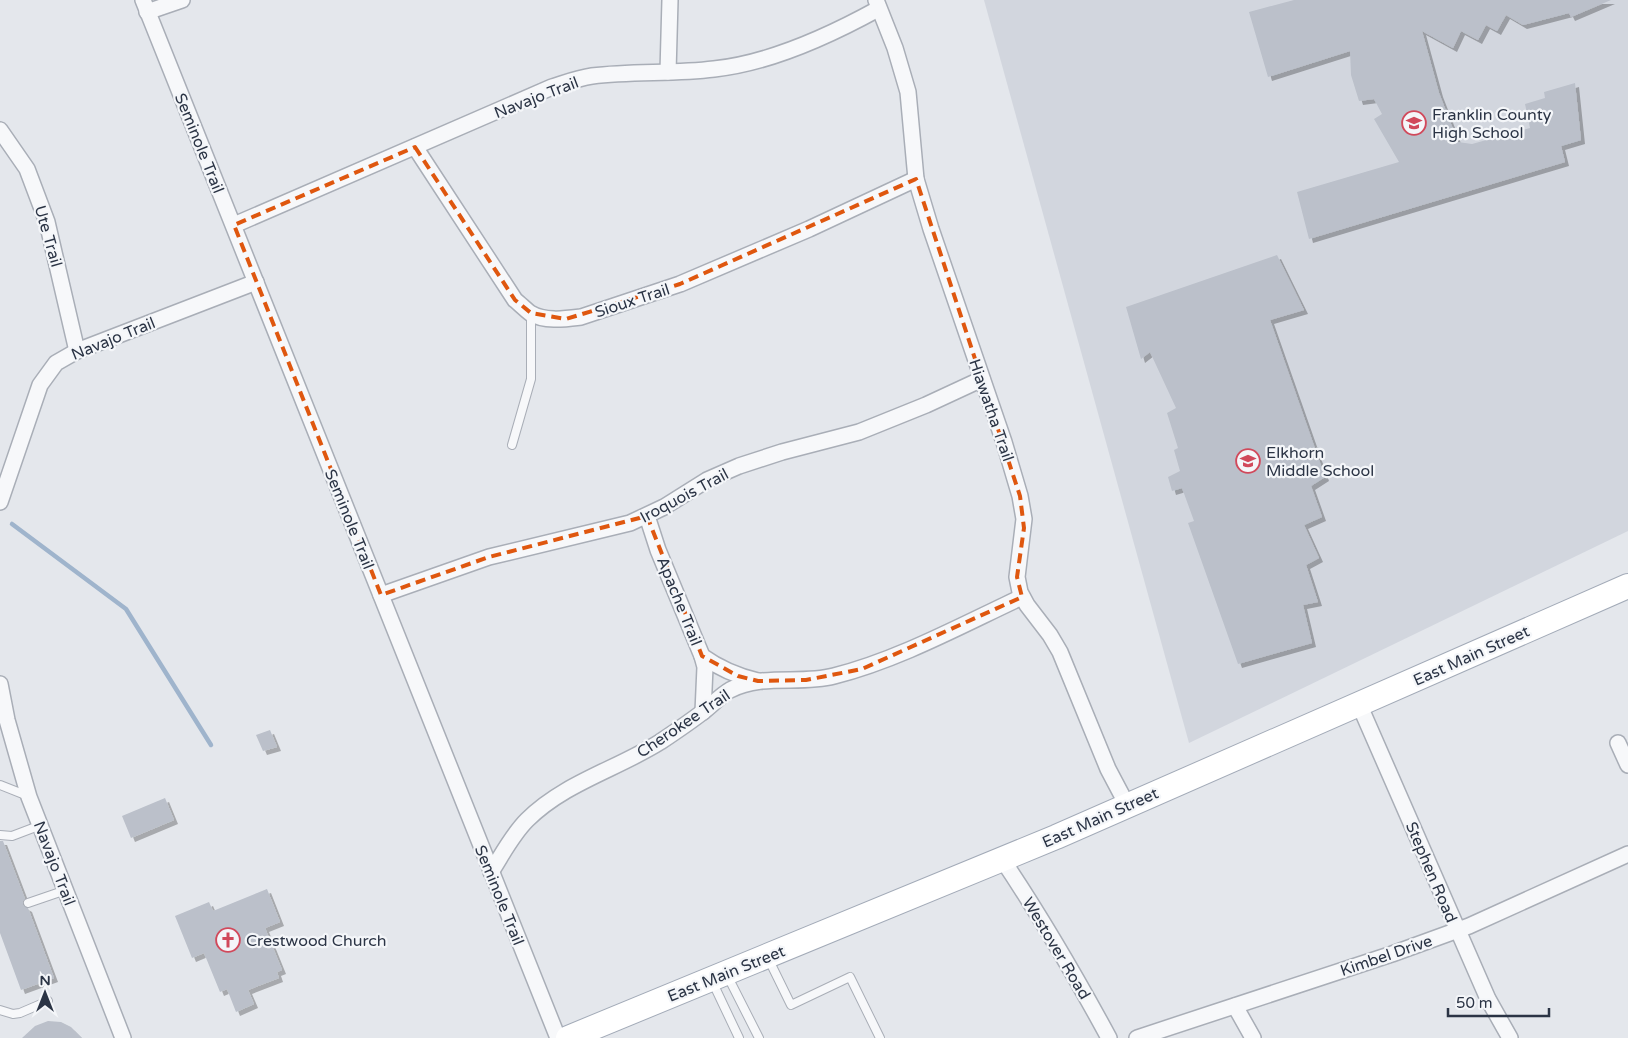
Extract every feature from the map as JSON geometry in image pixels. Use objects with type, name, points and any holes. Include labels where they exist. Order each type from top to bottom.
[{"type":"main road","name":"East Main Street","points":[[568,1038],[1002,859],[1628,586]]},
{"type":"street","points":[[145,6],[182,0]]},
{"type":"street","points":[[668,72],[670,0]]},
{"type":"street","name":"Navajo Trail","points":[[234,225],[552,87],[593,76],[715,69],[764,60],[858,20],[877,4]]},
{"type":"street","name":"Hiawatha Trail","points":[[877,4],[895,48],[908,92],[916,179],[1012,470],[1023,512],[1024,528],[1017,577],[1022,597],[1060,652],[1108,769],[1127,805]]},
{"type":"street","name":"Seminole Trail","points":[[145,6],[558,1038]]},
{"type":"street","name":"Ute Trail","points":[[0,130],[27,169],[47,222],[77,351]]},
{"type":"street","name":"Sioux Trail","points":[[415,146],[515,300],[531,313],[549,319],[581,317],[680,284],[809,229],[916,179]]},
{"type":"street","name":"Navajo Trail","points":[[0,502],[40,385],[56,363],[77,351],[256,282]]},
{"type":"street","name":"Iroquois Trail","points":[[381,595],[489,557],[607,529],[647,516],[674,502],[707,480],[739,466],[782,452],[859,432],[926,405],[982,379]]},
{"type":"street","name":"Apache Trail","points":[[647,516],[658,550],[702,656],[717,667],[738,676],[758,681]]},
{"type":"street","name":"Cherokee Trail","points":[[491,872],[516,833],[545,804],[577,785],[623,763],[658,743],[703,712],[730,690],[758,681],[806,680],[831,677],[862,669],[1022,597]]},
{"type":"street","points":[[702,656],[705,667],[703,712]]},
{"type":"street","name":"Navajo Trail","points":[[0,684],[7,720],[29,796],[123,1038]]},
{"type":"street","name":"Stephen Road","points":[[1359,704],[1488,999],[1510,1038]]},
{"type":"street","points":[[1618,743],[1628,765]]},
{"type":"street","name":"Kimbel Drive","points":[[1137,1038],[1392,954],[1457,930],[1494,916],[1628,854]]},
{"type":"street","name":"Westover Road","points":[[1002,859],[1068,964],[1109,1038]]},
{"type":"street","points":[[1235,1006],[1253,1038]]},
{"type":"lane","points":[[512,445],[531,379],[531,313]]},
{"type":"lane","points":[[0,785],[29,796]]},
{"type":"lane","points":[[0,835],[12,836],[41,825]]},
{"type":"lane","points":[[28,903],[66,890]]},
{"type":"lane","points":[[767,956],[791,1005],[850,977],[880,1038]]},
{"type":"lane","points":[[718,976],[739,1038]]},
{"type":"lane","points":[[718,976],[759,1038]]},
{"type":"lane","points":[[0,1010],[13,1014],[20,1013],[48,1001]]},
{"type":"highlighted area","points":[[415,147],[515,300],[531,313],[566,319],[680,284],[916,179],[1020,496],[1024,528],[1017,577],[1022,597],[862,669],[806,680],[758,681],[738,676],[702,656],[647,516],[489,557],[381,595],[234,225]]},
{"type":"shaded area","points":[[984,0],[1628,0],[1628,531],[1189,743]]},
{"type":"building","name":"Franklin County High School","points":[[1294,0],[1611,0],[1571,17],[1569,13],[1523,25],[1506,15],[1497,31],[1486,25],[1478,40],[1461,31],[1453,48],[1422,31],[1439,93],[1458,142],[1472,144],[1530,128],[1525,104],[1545,98],[1544,92],[1575,83],[1581,140],[1561,146],[1565,162],[1309,239],[1297,192],[1399,162],[1374,119],[1382,114],[1374,99],[1359,101],[1351,75],[1350,51],[1268,77],[1249,12]]},
{"type":"building","name":"Elkhorn Middle School","points":[[1277,255],[1304,310],[1270,320],[1325,477],[1311,486],[1322,517],[1304,525],[1319,558],[1306,565],[1318,602],[1303,605],[1312,643],[1238,664],[1188,523],[1194,521],[1182,488],[1172,491],[1168,477],[1180,471],[1174,450],[1178,448],[1167,413],[1176,408],[1150,352],[1141,359],[1126,307]]},
{"type":"building","points":[[270,730],[277,747],[263,751],[256,735]]},
{"type":"building","points":[[165,798],[174,820],[131,838],[122,816]]},
{"type":"building","points":[[0,841],[3,841],[25,899],[23,905],[28,908],[54,978],[21,990],[0,933]]},
{"type":"building","name":"Crestwood Church","points":[[267,889],[280,922],[265,928],[282,970],[277,972],[279,978],[248,990],[254,1004],[236,1012],[227,989],[220,992],[204,953],[192,958],[175,916],[209,902],[213,911]]},
{"type":"building","points":[[48,1021],[61,1022],[71,1027],[82,1038],[22,1038],[35,1026]]},
{"type":"waterway","points":[[12,524],[126,609],[211,745]]},
{"type":"place","name":"Franklin County High School","points":[[1414,123]]},
{"type":"place","name":"Elkhorn Middle School","points":[[1248,461]]},
{"type":"place","name":"Crestwood Church","points":[[228,940]]}]
